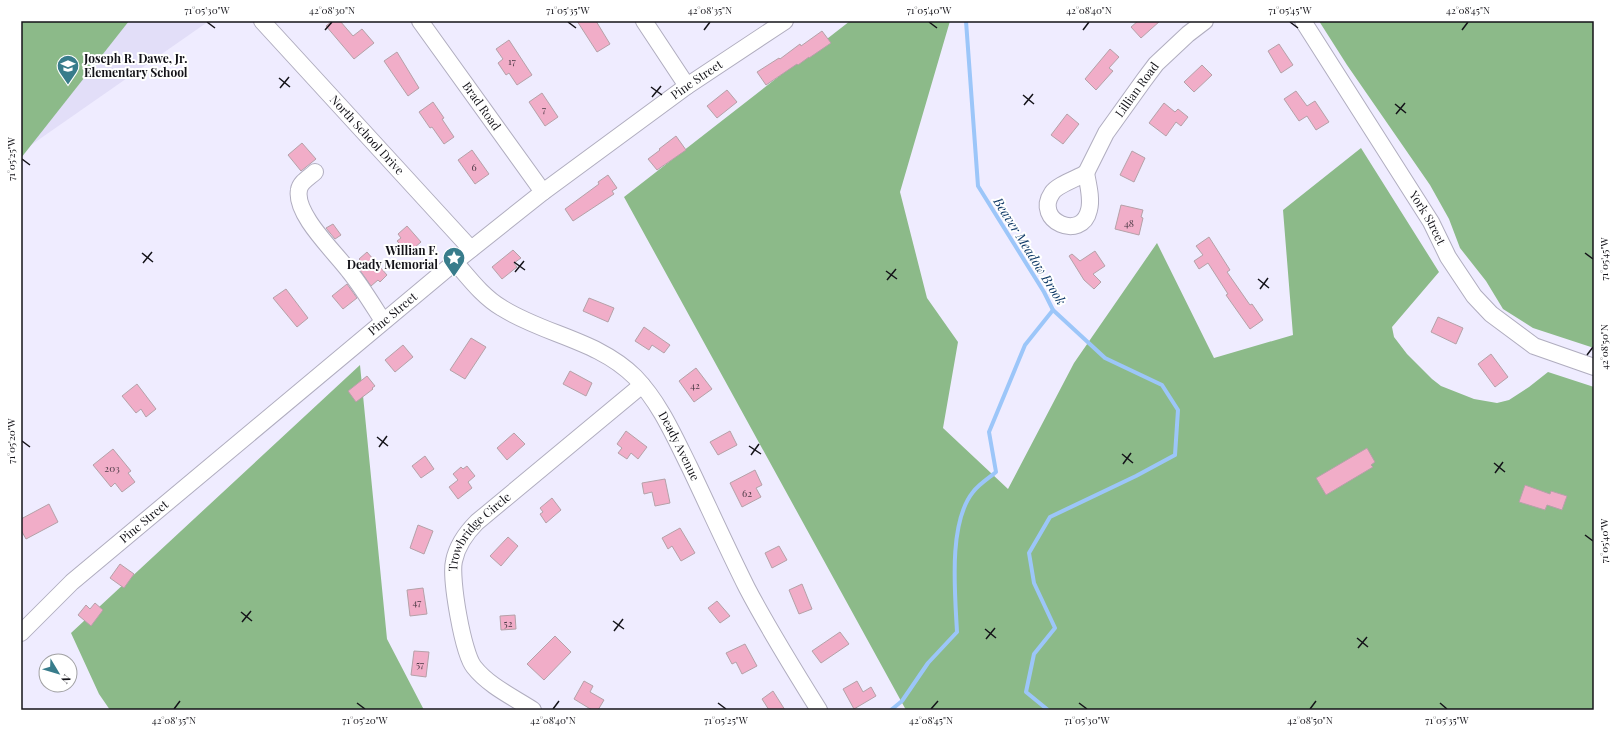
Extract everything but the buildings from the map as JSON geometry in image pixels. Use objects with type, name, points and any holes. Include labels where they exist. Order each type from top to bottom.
[{"type":"street","name":"North School Drive","points":[[262,21],[471,249]]},
{"type":"street","name":"Brad Road","points":[[420,21],[543,192]]},
{"type":"street","points":[[644,21],[687,86]]},
{"type":"street","name":"Pine Street","points":[[21,633],[72,582],[471,249],[543,192],[687,86],[785,21]]},
{"type":"street","name":"Lillian Road","points":[[1086,173],[1106,133],[1156,64],[1188,34],[1205,21]]},
{"type":"street","name":"York Street","points":[[1303,21],[1431,222],[1448,258],[1474,296],[1491,314],[1534,346],[1594,367]]},
{"type":"street","points":[[315,172],[301,184],[298,190],[301,207],[313,227],[350,271],[383,321]]},
{"type":"street","name":"Deady Avenue","points":[[455,262],[480,291],[501,308],[524,320],[595,348],[624,367],[642,385],[659,409],[674,435],[747,588],[780,646],[820,710]]},
{"type":"street","name":"Trowbridge Circle","points":[[533,710],[488,682],[474,667],[471,661],[465,646],[453,580],[456,553],[464,537],[477,522],[642,385]]},
{"type":"shaded area","name":"Joseph R. Dawe, Jr. Elementary School","points":[[21,21],[209,21],[21,152]]},
{"type":"green space","points":[[21,21],[129,21],[21,158]]},
{"type":"green space","points":[[850,21],[950,21],[900,192],[927,298],[958,342],[943,428],[1008,489],[1074,363],[1157,243],[1214,358],[1293,335],[1283,210],[1361,148],[1439,272],[1392,327],[1394,337],[1407,354],[1441,386],[1474,399],[1497,403],[1509,400],[1548,372],[1594,387],[1594,710],[906,710],[624,197]]},
{"type":"green space","points":[[1319,21],[1594,21],[1594,348],[1533,328],[1503,309],[1486,281],[1460,248],[1449,219],[1430,185],[1347,65]]},
{"type":"green space","points":[[360,365],[387,639],[424,710],[110,710],[99,694],[71,633]]},
{"type":"waterway","name":"Beaver Meadow Brook","points":[[966,21],[978,186],[1044,292],[1053,310],[1105,358],[1162,385],[1178,410],[1175,455],[1136,476],[1050,517],[1029,553],[1034,583],[1055,628],[1034,654],[1026,692],[1048,710]]},
{"type":"waterway","points":[[891,710],[902,701],[928,663],[957,632],[955,559],[956,540],[960,521],[965,505],[973,492],[996,472],[989,432],[1025,345],[1053,310]]},
{"type":"place","name":"Joseph R. Dawe, Jr. Elementary School","points":[[68,86]]},
{"type":"place","name":"Willian F. Deady Memorial","points":[[454,278]]}]
